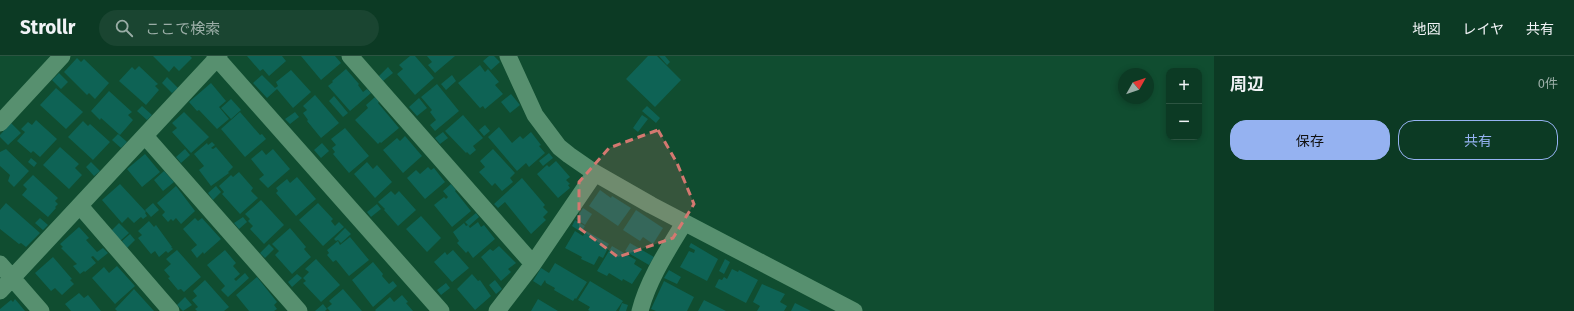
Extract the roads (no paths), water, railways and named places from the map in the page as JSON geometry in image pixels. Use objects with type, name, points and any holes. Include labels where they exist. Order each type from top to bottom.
[{"type":"street","points":[[1,118],[62,56]]},
{"type":"street","points":[[350,56],[533,264]]},
{"type":"street","points":[[508,56],[535,116],[559,147],[595,173],[684,223],[854,311]]},
{"type":"street","points":[[0,291],[217,57],[441,311]]},
{"type":"street","points":[[145,136],[300,311]]},
{"type":"street","points":[[496,311],[533,264],[595,173]]},
{"type":"street","points":[[80,206],[171,311]]},
{"type":"street","points":[[640,311],[642,302],[661,261],[684,223]]},
{"type":"street","points":[[0,264],[41,311]]}]
